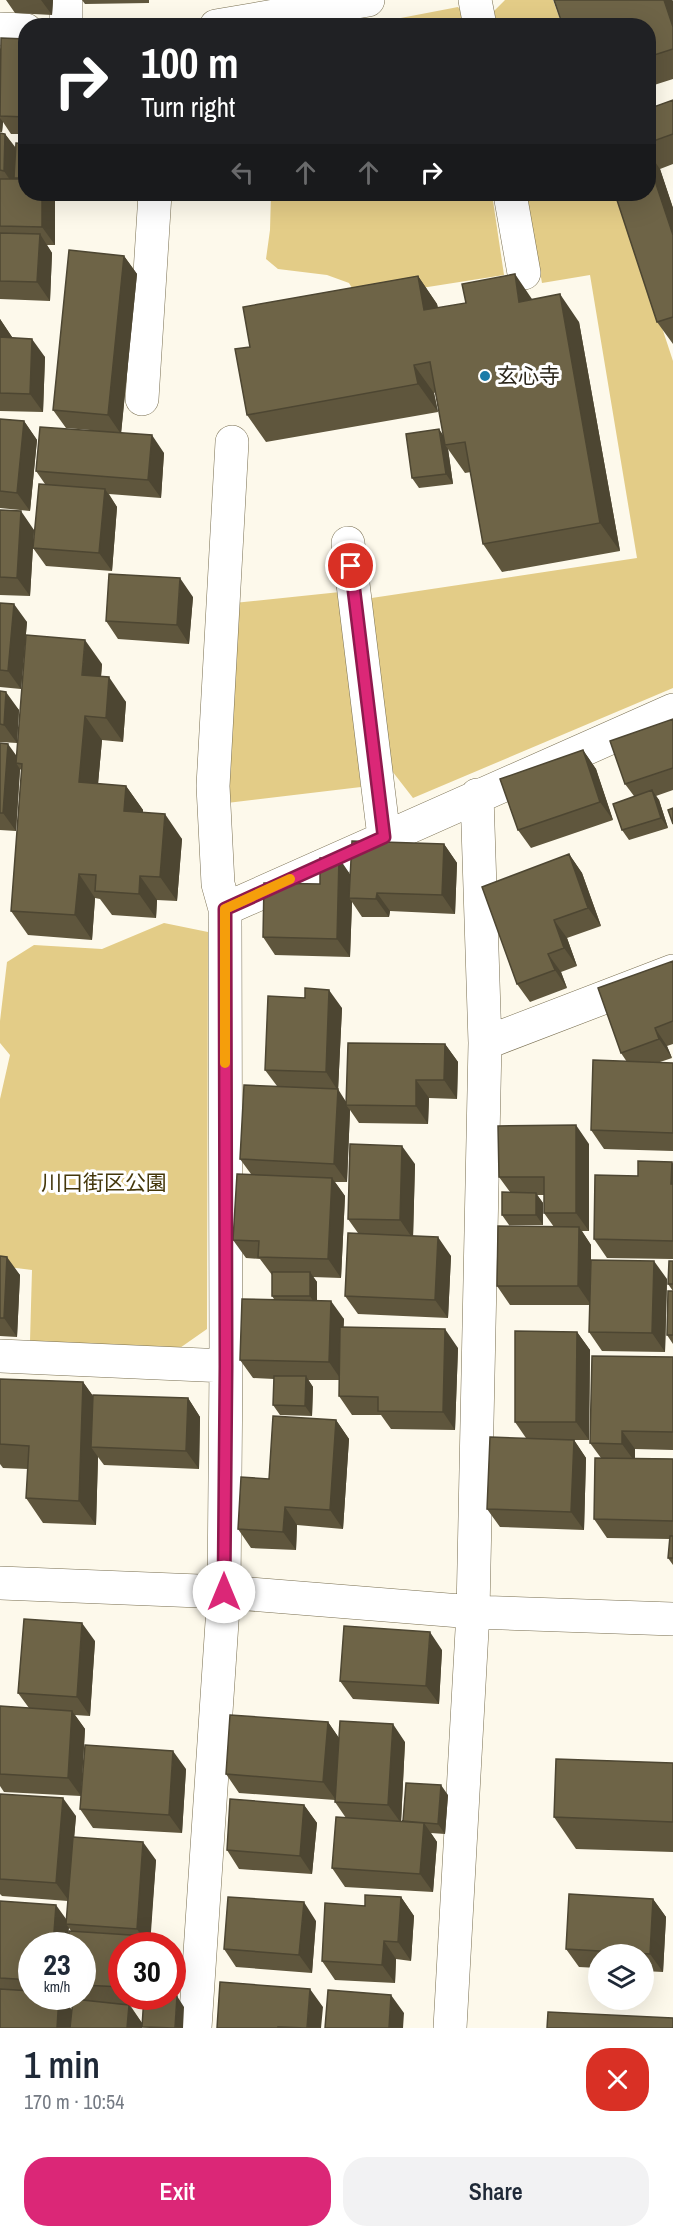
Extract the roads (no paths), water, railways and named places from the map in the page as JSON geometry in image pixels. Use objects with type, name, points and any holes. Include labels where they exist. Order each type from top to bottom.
[{"type":"street","points":[[66,0],[66,18]]},
{"type":"street","points":[[263,18],[368,0]]},
{"type":"street","points":[[475,0],[478,18]]},
{"type":"street","points":[[0,29],[18,30]]},
{"type":"street","points":[[142,399],[155,201]]},
{"type":"street","points":[[511,201],[524,273]]},
{"type":"street","points":[[195,2028],[224,1592],[225,909],[218,884],[213,786],[232,442]]},
{"type":"street","points":[[348,543],[384,837]]},
{"type":"street","points":[[225,909],[477,795],[673,710]]},
{"type":"street","points":[[450,2028],[473,1612],[486,1043],[477,795]]},
{"type":"street","points":[[486,1043],[673,971]]},
{"type":"street","points":[[0,1356],[226,1366]]},
{"type":"street","points":[[0,1582],[224,1592],[473,1612],[673,1619]]},
{"type":"place","name":"玄心寺","points":[[485,376]]},
{"type":"park label","name":"川口街区公園","points":[[104,1183]]}]
